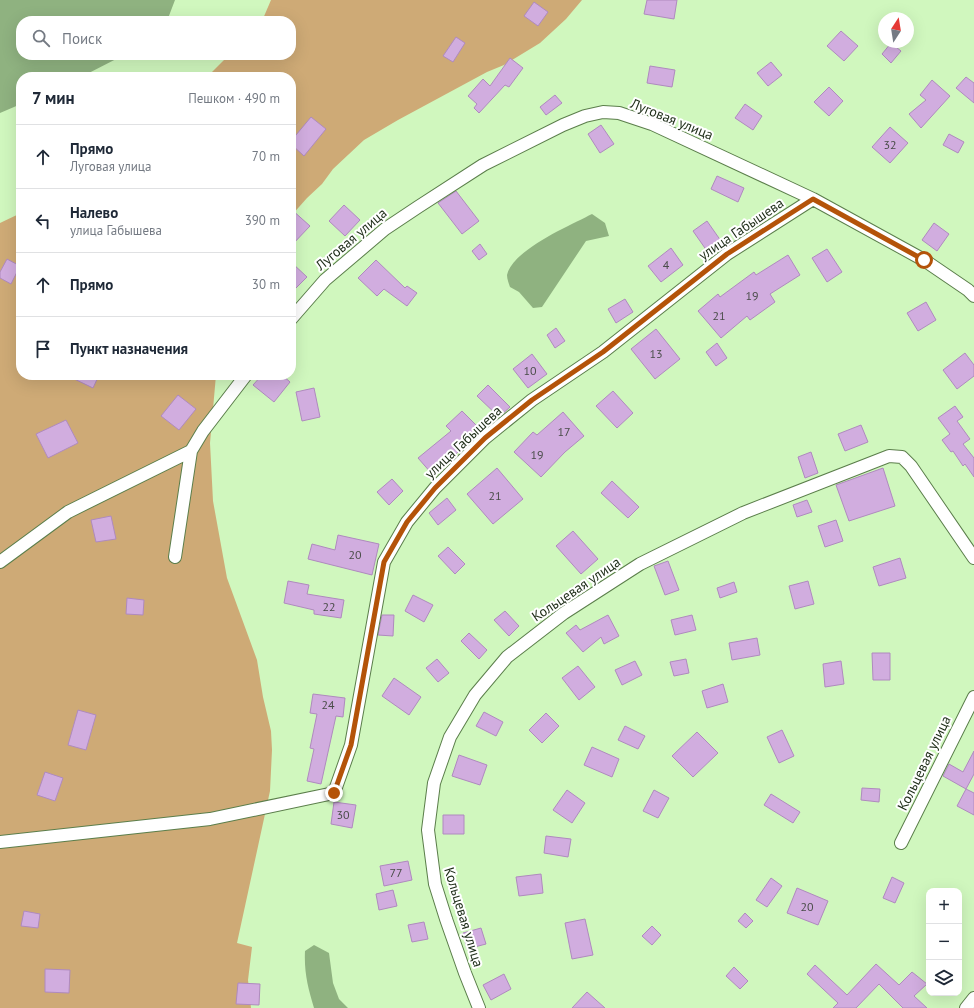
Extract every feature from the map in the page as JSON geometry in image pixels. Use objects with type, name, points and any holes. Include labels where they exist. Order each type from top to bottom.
[{"type":"street","name":"Луговая улица","points":[[296,313],[325,280],[384,229],[484,164],[563,125],[585,116],[603,112],[620,113],[652,124],[813,199],[924,260],[968,290],[974,296]]},
{"type":"street","name":"улица Габышева","points":[[0,842],[210,819],[334,793],[351,745],[384,562],[407,522],[435,488],[485,438],[532,400],[603,352],[727,254],[813,199]]},
{"type":"street","points":[[175,557],[190,452],[203,432],[242,380]]},
{"type":"street","points":[[0,562],[68,512],[190,452]]},
{"type":"street","name":"Кольцевая улица","points":[[479,1008],[465,973],[435,884],[428,830],[434,783],[450,737],[476,696],[507,657],[564,613],[640,564],[743,513],[889,456],[902,456],[911,466],[974,558]]},
{"type":"street","name":"Кольцевая улица","points":[[901,843],[974,697]]},
{"type":"street","points":[[966,1008],[974,998]]},
{"type":"shaded area","points":[[0,0],[175,0],[169,16],[16,16],[16,60],[114,60],[91,72],[16,72],[16,106],[0,113]]},
{"type":"shaded area","points":[[271,0],[582,0],[566,19],[540,43],[504,65],[487,72],[364,140],[333,169],[322,184],[296,210],[296,72],[212,72],[224,60],[296,60],[296,16],[264,16]]},
{"type":"shaded area","points":[[592,214],[605,223],[609,236],[586,241],[542,307],[533,308],[519,292],[510,287],[507,275],[511,266],[519,256],[544,239]]},
{"type":"shaded area","points":[[16,215],[16,380],[216,380],[210,443],[213,501],[227,578],[257,660],[263,697],[271,731],[272,750],[270,791],[237,943],[252,947],[248,980],[251,1008],[0,1008],[0,223]]},
{"type":"shaded area","points":[[314,945],[329,953],[333,983],[339,999],[348,1008],[314,1008],[307,980],[305,951]]},
{"type":"building","points":[[647,0],[677,0],[674,19],[644,14]]},
{"type":"building","points":[[534,2],[548,12],[538,26],[524,16]]},
{"type":"building","points":[[841,31],[858,46],[844,61],[827,46]]},
{"type":"building","points":[[456,37],[465,43],[453,62],[443,56]]},
{"type":"building","points":[[887,48],[897,48],[901,51],[891,63],[882,54]]},
{"type":"building","points":[[510,58],[523,68],[509,87],[505,85],[479,113],[474,108],[477,104],[468,96],[483,79],[490,86]]},
{"type":"building","points":[[771,62],[782,75],[768,86],[757,73]]},
{"type":"building","points":[[650,66],[675,70],[672,87],[647,83]]},
{"type":"building","points":[[966,77],[974,83],[974,103],[956,88]]},
{"type":"building","points":[[932,80],[950,96],[921,128],[909,114],[926,100],[920,95]]},
{"type":"building","points":[[829,87],[843,101],[829,116],[814,102]]},
{"type":"building","points":[[555,95],[562,103],[546,115],[540,107]]},
{"type":"building","points":[[745,104],[762,116],[753,130],[735,118]]},
{"type":"building","points":[[311,117],[326,129],[304,156],[296,149],[296,135]]},
{"type":"building","points":[[601,125],[614,144],[600,153],[588,134]]},
{"type":"building","points":[[890,127],[908,143],[890,163],[872,147]]},
{"type":"building","points":[[949,134],[964,142],[958,153],[943,145]]},
{"type":"building","points":[[717,176],[744,188],[738,202],[711,189]]},
{"type":"building","points":[[456,191],[479,221],[462,234],[438,203]]},
{"type":"building","points":[[344,205],[360,220],[345,236],[329,221]]},
{"type":"building","points":[[296,213],[310,226],[296,241]]},
{"type":"building","points":[[707,221],[721,241],[707,251],[693,231]]},
{"type":"building","points":[[934,223],[949,234],[937,251],[922,240]]},
{"type":"building","points":[[480,244],[487,254],[479,260],[472,251]]},
{"type":"building","points":[[671,248],[683,265],[661,282],[648,266]]},
{"type":"building","points":[[827,249],[842,272],[827,282],[812,258]]},
{"type":"building","points":[[788,255],[800,275],[770,294],[775,302],[750,320],[747,316],[721,338],[698,311],[718,294],[720,297],[754,272],[756,275]]},
{"type":"building","points":[[7,259],[16,264],[16,274],[11,284],[0,278],[0,272]]},
{"type":"building","points":[[376,260],[405,288],[407,286],[417,293],[407,306],[384,289],[377,296],[358,278]]},
{"type":"building","points":[[296,267],[307,277],[296,288]]},
{"type":"building","points":[[625,299],[633,312],[616,323],[608,309]]},
{"type":"building","points":[[926,302],[936,320],[918,331],[907,313]]},
{"type":"building","points":[[556,328],[565,341],[555,348],[547,335]]},
{"type":"building","points":[[656,329],[680,359],[655,379],[631,349]]},
{"type":"building","points":[[717,343],[727,358],[716,366],[706,352]]},
{"type":"building","points":[[965,353],[974,365],[974,376],[957,389],[943,370]]},
{"type":"building","points":[[532,354],[547,374],[528,388],[513,369]]},
{"type":"building","points":[[76,380],[97,380],[93,388]]},
{"type":"building","points":[[258,380],[288,380],[290,382],[274,402],[253,385]]},
{"type":"building","points":[[488,385],[510,407],[499,417],[477,396]]},
{"type":"building","points":[[314,388],[320,417],[302,421],[296,392]]},
{"type":"building","points":[[613,391],[633,413],[617,428],[596,406]]},
{"type":"building","points":[[178,395],[196,409],[179,430],[161,416]]},
{"type":"building","points":[[955,406],[963,417],[957,421],[970,439],[963,444],[974,458],[974,477],[965,464],[963,466],[953,451],[951,452],[942,440],[950,434],[938,418]]},
{"type":"building","points":[[462,411],[479,428],[459,447],[461,449],[453,457],[452,456],[432,474],[418,458],[451,431],[446,426]]},
{"type":"building","points":[[563,412],[584,436],[565,452],[541,477],[514,452],[533,432],[537,435]]},
{"type":"building","points":[[66,420],[78,443],[48,458],[36,434]]},
{"type":"building","points":[[861,425],[868,442],[845,451],[838,434]]},
{"type":"building","points":[[811,452],[818,473],[805,478],[798,457]]},
{"type":"building","points":[[497,468],[523,499],[493,524],[467,494]]},
{"type":"building","points":[[883,468],[895,506],[849,521],[836,485]]},
{"type":"building","points":[[392,479],[403,491],[389,505],[377,492]]},
{"type":"building","points":[[612,481],[639,507],[628,518],[601,493]]},
{"type":"building","points":[[447,498],[456,510],[438,525],[429,513]]},
{"type":"building","points":[[807,500],[812,512],[797,517],[793,505]]},
{"type":"building","points":[[111,516],[116,539],[96,542],[91,520]]},
{"type":"building","points":[[836,520],[843,541],[825,547],[818,526]]},
{"type":"building","points":[[573,531],[598,559],[581,574],[556,546]]},
{"type":"building","points":[[338,535],[379,544],[372,575],[308,559],[312,544],[335,550]]},
{"type":"building","points":[[448,547],[465,564],[455,574],[438,556]]},
{"type":"building","points":[[900,558],[906,578],[879,586],[873,567]]},
{"type":"building","points":[[668,561],[679,590],[665,595],[654,566]]},
{"type":"building","points":[[288,581],[309,585],[307,594],[344,600],[341,618],[314,614],[314,610],[284,603]]},
{"type":"building","points":[[808,581],[814,604],[795,609],[789,586]]},
{"type":"building","points":[[734,582],[737,592],[720,598],[717,588]]},
{"type":"building","points":[[413,595],[433,605],[424,622],[405,611]]},
{"type":"building","points":[[127,598],[144,600],[143,615],[126,614]]},
{"type":"building","points":[[505,611],[519,626],[509,636],[494,620]]},
{"type":"building","points":[[382,615],[394,615],[393,636],[378,635]]},
{"type":"building","points":[[608,615],[619,636],[604,644],[601,637],[583,652],[566,633],[576,625],[580,630]]},
{"type":"building","points":[[692,615],[696,630],[675,635],[671,620]]},
{"type":"building","points":[[469,633],[487,650],[479,659],[461,641]]},
{"type":"building","points":[[757,638],[760,655],[732,660],[729,643]]},
{"type":"building","points":[[872,653],[890,653],[890,680],[873,680]]},
{"type":"building","points":[[437,659],[449,673],[438,682],[426,668]]},
{"type":"building","points":[[686,659],[689,673],[674,676],[670,662]]},
{"type":"building","points":[[635,661],[642,675],[622,685],[615,670]]},
{"type":"building","points":[[841,661],[844,684],[825,687],[823,664]]},
{"type":"building","points":[[578,666],[595,687],[579,700],[562,678]]},
{"type":"building","points":[[394,678],[421,697],[409,715],[382,696]]},
{"type":"building","points":[[723,684],[728,702],[707,708],[702,691]]},
{"type":"building","points":[[313,694],[345,698],[343,717],[336,716],[321,784],[307,781],[314,749],[310,748],[317,714],[310,713]]},
{"type":"building","points":[[78,710],[96,715],[86,750],[68,745]]},
{"type":"building","points":[[484,712],[503,722],[496,736],[476,726]]},
{"type":"building","points":[[546,713],[559,726],[542,743],[529,730]]},
{"type":"building","points":[[625,726],[645,736],[638,749],[618,740]]},
{"type":"building","points":[[782,730],[794,756],[779,763],[767,737]]},
{"type":"building","points":[[697,732],[718,753],[693,777],[672,756]]},
{"type":"building","points":[[592,747],[619,759],[612,777],[584,765]]},
{"type":"building","points":[[974,751],[974,774],[966,789],[943,776],[949,764],[963,772]]},
{"type":"building","points":[[459,755],[487,765],[480,785],[452,776]]},
{"type":"building","points":[[45,772],[63,778],[55,801],[37,795]]},
{"type":"building","points":[[862,788],[880,789],[879,802],[861,800]]},
{"type":"building","points":[[966,789],[974,793],[974,815],[957,806]]},
{"type":"building","points":[[567,790],[585,803],[572,823],[553,810]]},
{"type":"building","points":[[654,790],[669,798],[658,818],[643,811]]},
{"type":"building","points":[[771,794],[800,812],[793,823],[764,805]]},
{"type":"building","points":[[334,802],[356,805],[352,828],[331,824]]},
{"type":"building","points":[[443,815],[464,815],[464,834],[443,834]]},
{"type":"building","points":[[546,836],[571,839],[568,857],[544,853]]},
{"type":"building","points":[[408,861],[412,880],[384,886],[380,866]]},
{"type":"building","points":[[541,874],[543,893],[519,896],[516,877]]},
{"type":"building","points":[[892,877],[904,883],[895,903],[883,898]]},
{"type":"building","points":[[771,878],[782,886],[767,907],[756,900]]},
{"type":"building","points":[[797,888],[828,901],[818,925],[787,913]]},
{"type":"building","points":[[393,890],[397,906],[379,910],[376,894]]},
{"type":"building","points":[[24,911],[40,914],[38,928],[21,926]]},
{"type":"building","points":[[745,913],[753,921],[746,928],[738,921]]},
{"type":"building","points":[[585,919],[593,955],[572,959],[565,923]]},
{"type":"building","points":[[424,922],[428,939],[412,942],[408,925]]},
{"type":"building","points":[[652,926],[661,935],[652,945],[642,936]]},
{"type":"building","points":[[481,928],[486,944],[467,949],[463,933]]},
{"type":"building","points":[[876,964],[899,985],[912,972],[926,983],[914,996],[927,1008],[903,1008],[879,984],[856,1008],[833,1008],[838,1003],[807,974],[815,965],[847,995]]},
{"type":"building","points":[[734,967],[748,981],[740,989],[726,976]]},
{"type":"building","points":[[45,969],[70,970],[69,993],[45,992]]},
{"type":"building","points":[[504,974],[511,989],[491,1000],[483,985]]},
{"type":"building","points":[[238,983],[260,984],[259,1005],[236,1004]]},
{"type":"building","points":[[587,992],[605,1008],[572,1008]]},
{"type":"route","points":[[334,793],[351,745],[384,562],[407,522],[435,488],[485,438],[532,400],[603,352],[727,254],[813,199],[924,260]]}]
